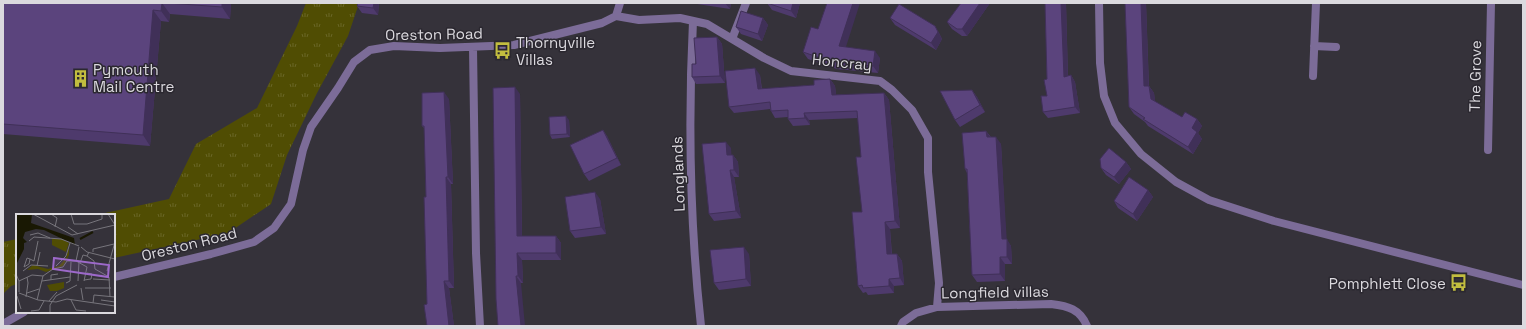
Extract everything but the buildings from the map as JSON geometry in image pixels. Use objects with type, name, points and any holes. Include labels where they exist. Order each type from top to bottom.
[{"type":"street","points":[[616,16],[620,3]]},
{"type":"street","points":[[732,39],[746,3]]},
{"type":"street","points":[[1099,3],[1100,63],[1104,96],[1115,123],[1140,154],[1176,182],[1209,200],[1274,222],[1523,285]]},
{"type":"street","points":[[1313,76],[1316,3]]},
{"type":"street","name":"The Grove","points":[[1488,150],[1491,3]]},
{"type":"street","name":"Honcray","points":[[616,16],[639,20],[680,18],[707,24],[764,58],[791,71],[880,81],[892,90],[912,110],[928,138],[928,172],[939,283],[937,307]]},
{"type":"street","name":"Oreston Road","points":[[115,277],[211,254],[254,242],[274,228],[291,204],[303,150],[310,127],[338,88],[354,62],[370,50],[394,46],[473,48],[514,45],[602,23],[616,16]]},
{"type":"street","name":"Longlands","points":[[693,21],[689,98],[695,238],[701,326]]},
{"type":"street","points":[[1314,46],[1336,47]]},
{"type":"street","points":[[473,48],[476,253],[480,326]]},
{"type":"street","name":"Longfield villas","points":[[901,326],[902,322],[916,313],[937,307],[1051,304],[1069,306],[1083,316],[1087,326]]},
{"type":"street","points":[[3,324],[22,313]]},
{"type":"green space","points":[[306,3],[359,3],[348,36],[317,93],[287,155],[271,204],[228,233],[115,258],[115,214],[101,214],[169,199],[196,144],[257,108],[297,26]]},
{"type":"green space","points":[[16,239],[16,284],[11,286],[3,294],[3,242]]},
{"type":"place","name":"Thornyville Villas","points":[[503,51]]},
{"type":"place","name":"Pymouth Mail Centre","points":[[80,78]]},
{"type":"place","name":"Pomphlett Close","points":[[1459,283]]}]
